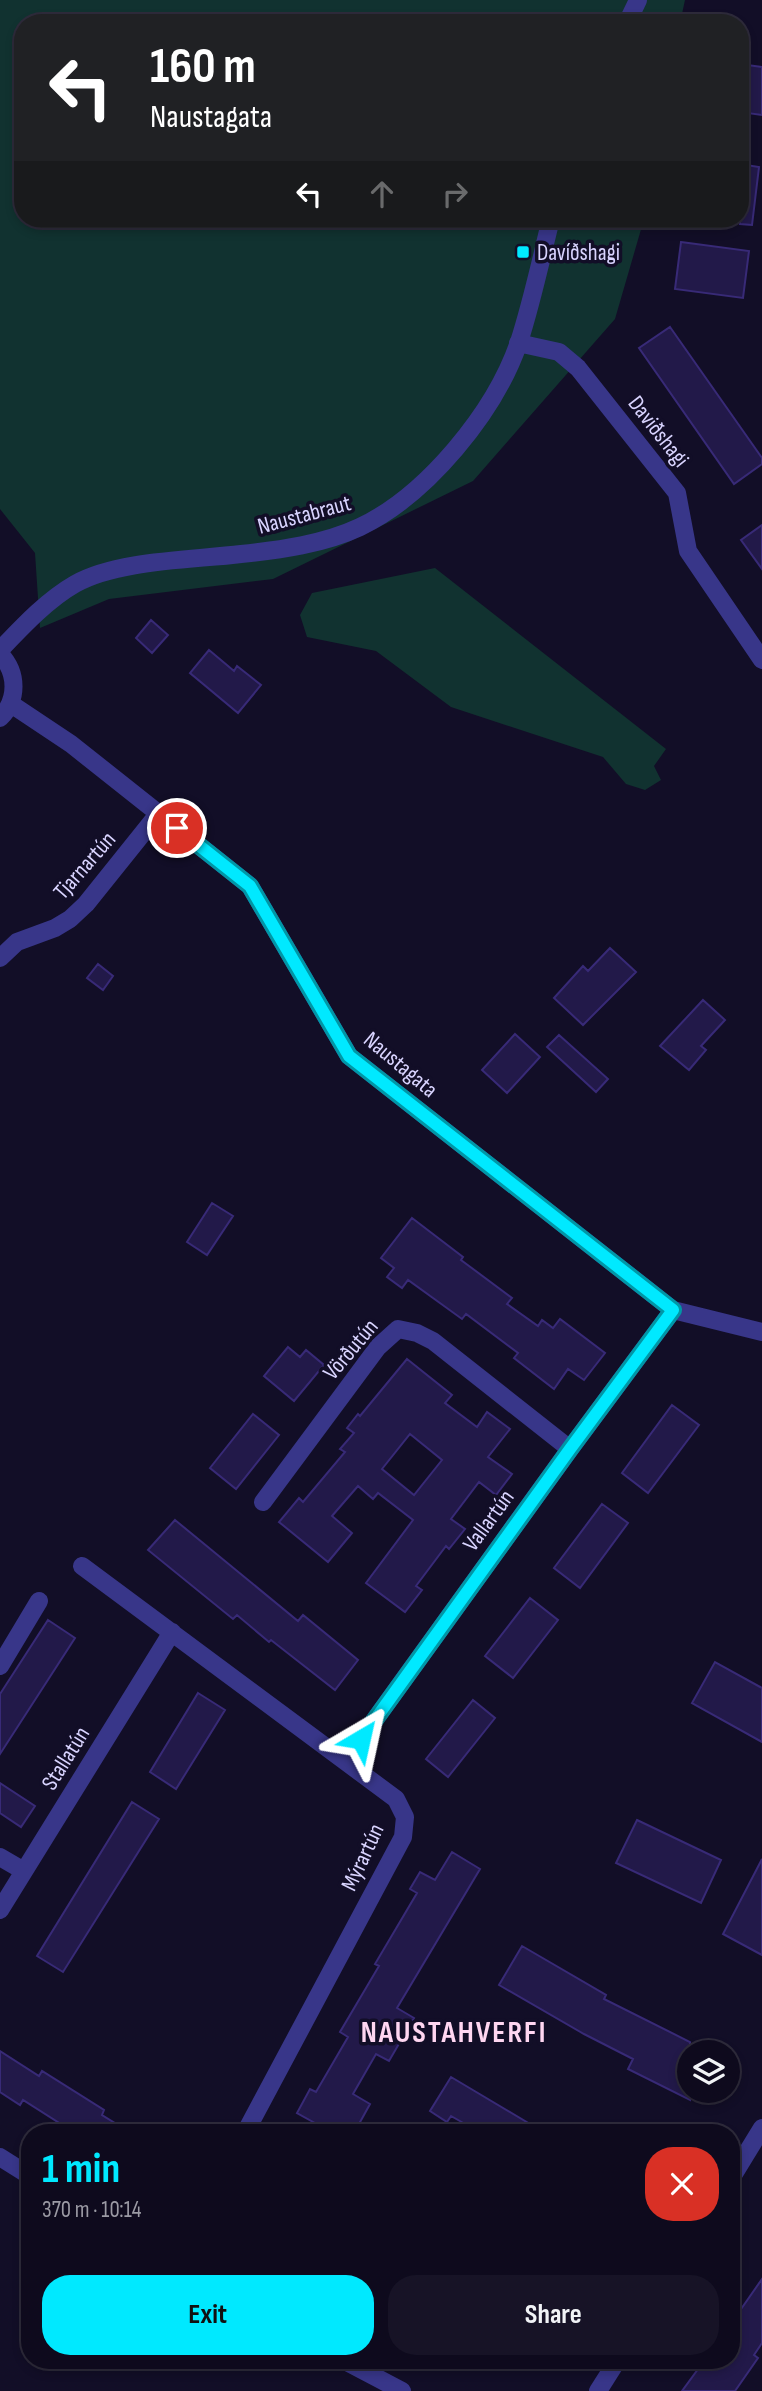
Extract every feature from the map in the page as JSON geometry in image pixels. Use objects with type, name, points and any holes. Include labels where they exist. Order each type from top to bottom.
[{"type":"street","name":"Naustabraut","points":[[0,652],[56,597],[76,583],[99,574],[119,568],[285,548],[358,527],[381,515],[413,490],[466,437],[492,397],[518,343],[549,228]]},
{"type":"street","name":"Daviðshagi","points":[[518,343],[559,352],[578,368],[677,493],[688,551],[762,660]]},
{"type":"street","points":[[0,652],[14,681],[5,711]]},
{"type":"street","name":"Naustagata","points":[[5,711],[71,744],[250,886],[349,1056],[673,1310],[762,1332]]},
{"type":"street","name":"Tjarnartún","points":[[0,958],[17,942],[71,919],[159,813]]},
{"type":"street","name":"Vallartún","points":[[345,1761],[673,1310]]},
{"type":"street","name":"Vörðutún","points":[[263,1502],[379,1347],[398,1329],[417,1333],[433,1341],[570,1449]]},
{"type":"street","name":"Mýrartún","points":[[82,1566],[396,1799],[405,1817],[403,1837],[250,2124]]},
{"type":"street","points":[[0,1666],[39,1601]]},
{"type":"street","name":"Stallatún","points":[[0,1910],[172,1632]]},
{"type":"street","points":[[0,1857],[24,1871]]},
{"type":"street","points":[[740,2164],[762,2128]]},
{"type":"street","points":[[0,2157],[21,2170]]},
{"type":"street","points":[[360,2369],[402,2391]]},
{"type":"street","points":[[598,2391],[612,2369]]},
{"type":"green space","points":[[0,0],[685,0],[682,14],[14,14],[14,228],[641,228],[615,319],[473,481],[273,579],[109,599],[40,628],[35,553],[0,509]]},
{"type":"green space","points":[[435,568],[666,749],[654,766],[661,780],[645,790],[626,784],[603,757],[451,707],[376,651],[307,637],[300,615],[312,593]]},
{"type":"building","points":[[749,65],[762,67],[762,115],[749,113]]},
{"type":"building","points":[[749,165],[759,167],[752,225],[749,225]]},
{"type":"building","points":[[681,242],[749,251],[743,298],[675,289]]},
{"type":"building","points":[[670,327],[762,458],[762,464],[734,484],[639,348]]},
{"type":"building","points":[[762,525],[762,569],[741,540]]},
{"type":"building","points":[[151,620],[168,635],[152,653],[136,638]]},
{"type":"building","points":[[209,650],[234,671],[237,666],[261,685],[238,713],[190,673]]},
{"type":"building","points":[[610,948],[636,972],[583,1025],[554,998],[583,966],[588,971]]},
{"type":"building","points":[[98,964],[113,976],[103,990],[87,978]]},
{"type":"building","points":[[703,1000],[725,1020],[701,1046],[706,1050],[689,1070],[660,1046]]},
{"type":"building","points":[[515,1034],[540,1057],[507,1093],[482,1070]]},
{"type":"building","points":[[559,1035],[608,1079],[596,1092],[547,1047]]},
{"type":"building","points":[[212,1203],[233,1216],[207,1255],[187,1242]]},
{"type":"building","points":[[412,1218],[463,1257],[461,1260],[512,1298],[507,1304],[538,1326],[542,1320],[553,1328],[560,1319],[605,1353],[584,1380],[568,1369],[554,1389],[514,1358],[518,1353],[466,1314],[462,1319],[408,1280],[402,1288],[387,1277],[394,1268],[381,1258]]},
{"type":"building","points":[[288,1347],[300,1357],[306,1350],[324,1365],[294,1401],[264,1376]]},
{"type":"building","points":[[407,1359],[452,1395],[445,1403],[477,1427],[487,1412],[510,1429],[488,1457],[512,1474],[496,1495],[479,1482],[451,1519],[465,1529],[449,1549],[446,1546],[416,1586],[422,1590],[405,1612],[366,1583],[413,1520],[378,1493],[373,1499],[358,1486],[332,1516],[352,1533],[328,1562],[279,1522],[299,1498],[303,1502],[345,1452],[340,1449],[354,1433],[347,1428],[358,1414],[360,1416]],"holes":[[[410,1434],[442,1460],[414,1495],[382,1469]]]},
{"type":"building","points":[[672,1405],[699,1425],[648,1493],[622,1473]]},
{"type":"building","points":[[253,1414],[279,1435],[236,1489],[210,1468]]},
{"type":"building","points":[[602,1504],[628,1523],[580,1588],[554,1568]]},
{"type":"building","points":[[175,1520],[298,1621],[303,1615],[358,1660],[335,1690],[237,1615],[233,1619],[148,1550]]},
{"type":"building","points":[[530,1598],[558,1620],[513,1678],[485,1656]]},
{"type":"building","points":[[48,1620],[75,1638],[0,1754],[0,1694]]},
{"type":"building","points":[[715,1662],[762,1688],[762,1742],[692,1703]]},
{"type":"building","points":[[198,1693],[225,1710],[176,1789],[150,1772]]},
{"type":"building","points":[[473,1700],[495,1718],[448,1777],[426,1759]]},
{"type":"building","points":[[0,1783],[35,1806],[21,1827],[0,1813]]},
{"type":"building","points":[[132,1802],[159,1819],[63,1972],[37,1956]]},
{"type":"building","points":[[637,1820],[721,1860],[701,1903],[616,1863]]},
{"type":"building","points":[[452,1852],[480,1869],[397,2008],[414,2018],[389,2061],[376,2054],[353,2094],[370,2104],[359,2124],[317,2124],[297,2113],[310,2089],[316,2092],[348,2037],[340,2032],[379,1966],[375,1964],[417,1893],[410,1889],[420,1872],[435,1880]]},
{"type":"building","points":[[762,1859],[762,1955],[723,1934]]},
{"type":"building","points":[[522,1946],[606,1995],[604,1999],[686,2040],[677,2040],[677,2094],[628,2069],[633,2059],[499,1985]]},
{"type":"building","points":[[0,2051],[39,2076],[42,2071],[104,2110],[102,2115],[116,2124],[61,2124],[23,2100],[20,2105],[0,2092]]},
{"type":"building","points":[[451,2077],[530,2124],[465,2124],[451,2116],[447,2122],[430,2111]]},
{"type":"building","points":[[762,2279],[762,2343],[754,2355],[758,2358],[735,2391],[682,2391],[698,2369],[740,2369],[740,2311]]},
{"type":"place","name":"Davíðshagi","points":[[523,252]]},
{"type":"district","name":"NAUSTAHVERFI","points":[[454,2032]]},
{"type":"route","points":[[177,828],[250,886],[349,1056],[673,1310],[361,1739]]}]
